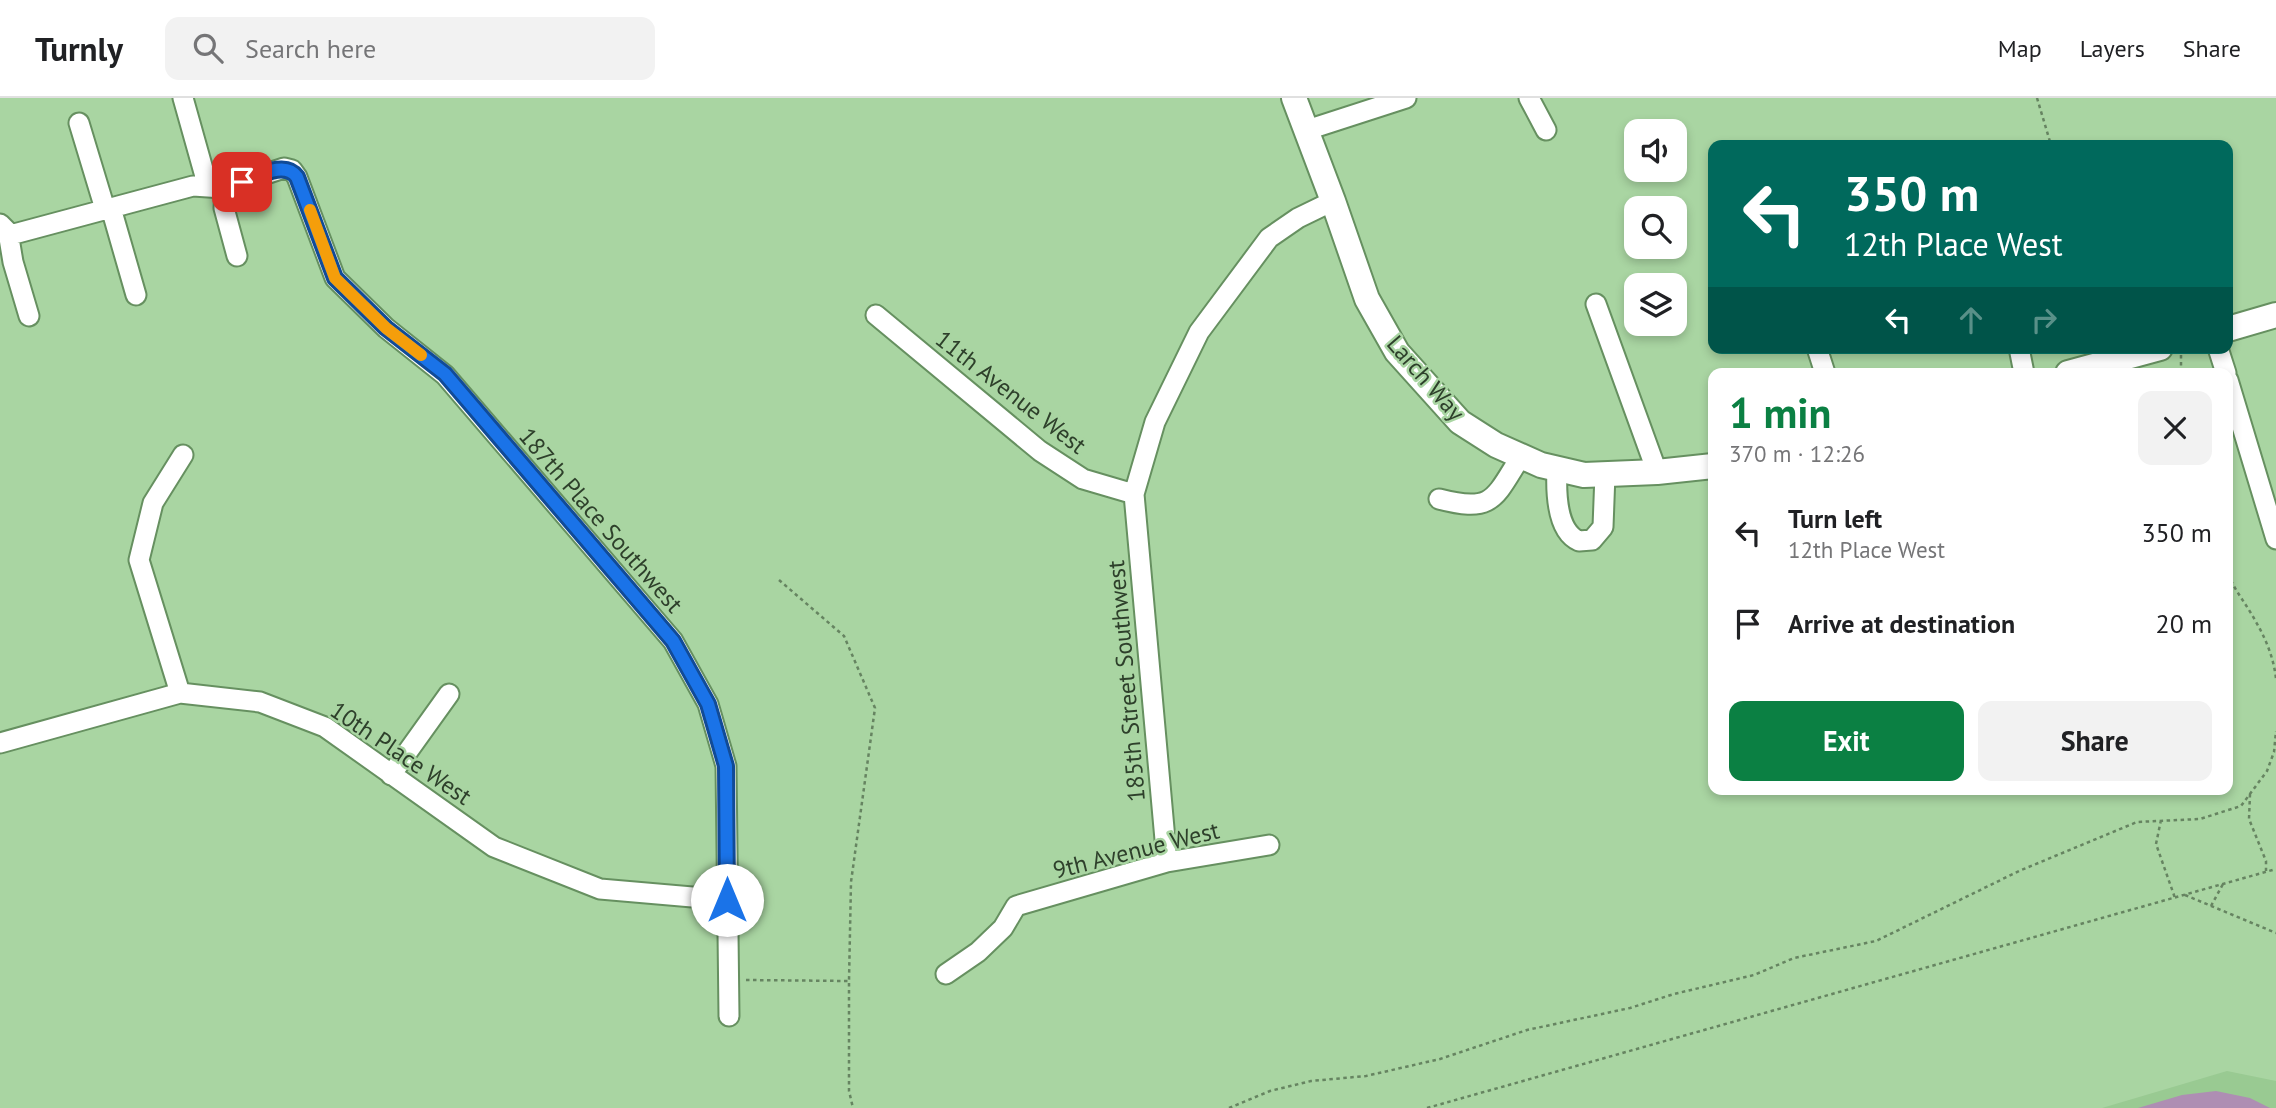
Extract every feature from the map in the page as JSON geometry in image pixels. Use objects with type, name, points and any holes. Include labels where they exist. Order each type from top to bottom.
[{"type":"main road","name":"Larch Way","points":[[1294,98],[1367,299],[1396,352],[1460,422],[1496,446],[1541,465],[1584,475],[1708,467]]},
{"type":"main road","points":[[2233,328],[2276,315]]},
{"type":"main road","points":[[2085,368],[2132,354]]},
{"type":"street","points":[[183,98],[217,187],[237,256]]},
{"type":"street","points":[[1307,130],[1406,98]]},
{"type":"street","points":[[1530,98],[1546,130]]},
{"type":"street","points":[[79,123],[135,295]]},
{"type":"street","name":"187th Place Southwest","points":[[217,187],[284,168],[292,170],[335,278],[386,328],[445,374],[673,641],[708,704],[726,766],[729,1016]]},
{"type":"street","points":[[4,228],[14,234],[193,186],[217,187]]},
{"type":"street","points":[[1134,494],[1155,422],[1199,332],[1269,238],[1298,218],[1333,201]]},
{"type":"street","points":[[4,228],[29,316]]},
{"type":"street","points":[[1596,304],[1657,472]]},
{"type":"street","name":"11th Avenue West","points":[[876,315],[1040,451],[1083,479],[1134,494]]},
{"type":"street","points":[[2233,397],[2276,539]]},
{"type":"street","points":[[180,693],[139,560],[153,503],[183,455]]},
{"type":"street","points":[[1439,499],[1475,506],[1485,502],[1495,496],[1521,456]]},
{"type":"street","points":[[1558,468],[1558,508],[1569,535],[1579,541],[1592,540],[1603,527],[1605,474]]},
{"type":"street","name":"185th Street Southwest","points":[[1134,494],[1167,862]]},
{"type":"street","name":"10th Place West","points":[[0,743],[180,693],[260,702],[325,727],[494,847],[600,889],[727,900]]},
{"type":"street","points":[[391,775],[449,694]]},
{"type":"street","name":"9th Avenue West","points":[[946,974],[978,952],[1003,928],[1016,906],[1167,862],[1269,845]]},
{"type":"path","points":[[2037,98],[2050,140]]},
{"type":"path","points":[[779,580],[844,636],[875,708],[851,882],[849,1091],[853,1108]]},
{"type":"path","points":[[2233,586],[2257,622],[2274,663],[2276,679]]},
{"type":"path","points":[[1229,1108],[1270,1091],[1311,1082],[1366,1076],[1440,1059],[1527,1030],[1630,1008],[1674,993],[1754,975],[1794,958],[1876,941],[2020,871],[2137,821],[2200,819],[2241,806],[2267,771],[2276,731]]},
{"type":"path","points":[[2250,794],[2249,819],[2266,861],[2266,872]]},
{"type":"path","points":[[2161,820],[2156,844],[2175,898]]},
{"type":"path","points":[[1427,1108],[2276,869]]},
{"type":"path","points":[[2211,906],[2223,884]]},
{"type":"path","points":[[2185,895],[2276,933]]},
{"type":"path","points":[[729,979],[849,981]]},
{"type":"shaded area","points":[[2227,1071],[2276,1081],[2276,1108],[2102,1108]]},
{"type":"shaded area","points":[[2216,1091],[2250,1098],[2270,1108],[2138,1108],[2182,1095]]},
{"type":"slow traffic","points":[[310,210],[335,278],[386,328],[421,355]]},
{"type":"route","points":[[242,182],[284,168],[292,170],[335,278],[386,328],[445,374],[673,641],[708,704],[726,766],[727,900]]}]
